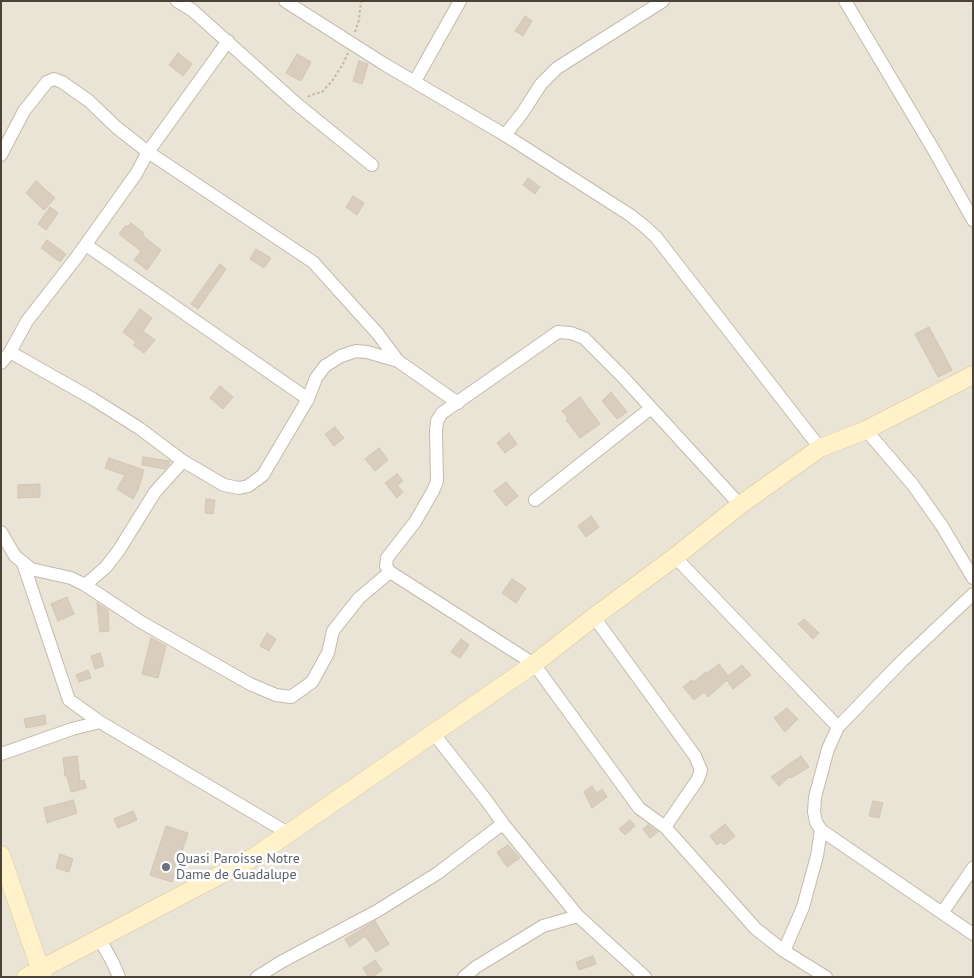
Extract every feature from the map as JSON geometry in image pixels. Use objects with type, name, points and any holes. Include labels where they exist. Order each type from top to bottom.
[{"type":"street","points":[[177,1],[196,5],[228,41],[298,105],[372,165]]},
{"type":"street","points":[[285,1],[351,44],[505,135],[630,215],[656,237],[820,448]]},
{"type":"street","points":[[416,81],[460,1]]},
{"type":"street","points":[[505,135],[541,84],[557,68],[663,1]]},
{"type":"street","points":[[845,1],[930,143],[973,220]]},
{"type":"street","points":[[1,363],[10,352],[27,320],[86,244],[136,174],[148,152],[228,41]]},
{"type":"street","points":[[1,155],[28,106],[47,82],[54,79],[62,82],[89,101],[116,127],[148,152],[313,262],[378,334],[398,361],[458,403]]},
{"type":"street","points":[[86,244],[308,399]]},
{"type":"street","points":[[740,505],[584,338],[564,331],[558,332],[442,413],[437,421],[436,431],[437,481],[415,522],[387,558],[386,566],[390,572],[534,664],[639,808],[665,827],[756,929],[784,951],[826,977]]},
{"type":"street","points":[[10,352],[93,399],[139,428],[183,460],[224,485],[239,488],[248,486],[263,475],[308,399],[316,378],[325,366],[341,356],[356,351],[367,352],[398,361]]},
{"type":"street","points":[[1,855],[36,974],[99,938],[254,857],[534,664],[594,617],[675,558],[740,505],[820,448],[866,430],[973,375]]},
{"type":"street","points":[[535,500],[651,408]]},
{"type":"street","points":[[866,430],[922,498],[942,526],[973,578]]},
{"type":"street","points":[[85,585],[106,567],[119,550],[155,492],[183,460]]},
{"type":"street","points":[[1,532],[15,556],[31,568],[72,578],[142,622],[250,684],[276,695],[291,697],[312,682],[328,653],[333,631],[359,598],[390,572]]},
{"type":"street","points":[[675,558],[838,727]]},
{"type":"street","points":[[23,563],[69,700],[100,722],[288,833]]},
{"type":"street","points":[[973,594],[902,661],[838,727],[828,749],[815,797],[814,812],[816,822],[821,830],[973,934]]},
{"type":"street","points":[[594,617],[695,756],[701,770],[698,779],[665,827]]},
{"type":"street","points":[[1,754],[72,729],[100,722]]},
{"type":"street","points":[[434,734],[504,825],[578,916],[645,977]]},
{"type":"street","points":[[257,977],[384,906],[438,873],[497,828],[504,825]]},
{"type":"street","points":[[784,951],[803,907],[817,856],[821,830]]},
{"type":"street","points":[[942,913],[973,868]]},
{"type":"street","points":[[464,977],[480,972],[543,926],[578,916]]},
{"type":"street","points":[[99,938],[112,961],[118,977]]},
{"type":"path","points":[[298,105],[311,95],[322,92],[344,64],[359,20],[361,1]]},
{"type":"shaded area","points":[[1,1],[973,1],[973,977],[1,977]]},
{"type":"building","points":[[525,16],[532,21],[523,36],[515,31]]},
{"type":"building","points":[[178,53],[192,64],[183,76],[169,65]]},
{"type":"building","points":[[297,54],[311,62],[301,81],[286,73]]},
{"type":"building","points":[[359,61],[368,64],[362,84],[353,81]]},
{"type":"building","points":[[528,178],[540,187],[535,194],[523,185]]},
{"type":"building","points":[[36,181],[55,198],[44,210],[26,193]]},
{"type":"building","points":[[353,196],[364,203],[357,215],[346,207]]},
{"type":"building","points":[[50,207],[58,213],[46,230],[38,224]]},
{"type":"building","points":[[131,223],[144,233],[142,235],[161,250],[147,270],[134,260],[141,251],[119,234],[126,225],[128,227]]},
{"type":"building","points":[[47,240],[66,254],[60,262],[41,248]]},
{"type":"building","points":[[256,249],[271,258],[264,268],[250,259]]},
{"type":"building","points":[[220,264],[226,269],[198,309],[191,304]]},
{"type":"building","points":[[140,309],[152,318],[143,331],[155,340],[144,353],[133,345],[136,342],[123,332]]},
{"type":"building","points":[[929,327],[952,370],[938,377],[915,334]]},
{"type":"building","points":[[220,386],[233,397],[223,409],[210,398]]},
{"type":"building","points":[[611,392],[627,412],[617,419],[602,401]]},
{"type":"building","points":[[580,397],[600,424],[580,438],[566,420],[568,418],[562,411]]},
{"type":"building","points":[[335,427],[344,438],[334,446],[325,434]]},
{"type":"building","points":[[509,433],[517,444],[505,453],[497,443]]},
{"type":"building","points":[[379,448],[388,460],[375,471],[365,459]]},
{"type":"building","points":[[143,457],[170,461],[165,469],[142,465]]},
{"type":"building","points":[[109,458],[144,470],[133,499],[117,489],[125,475],[105,468]]},
{"type":"building","points":[[397,474],[403,481],[397,485],[403,492],[397,498],[385,483]]},
{"type":"building","points":[[506,482],[518,496],[506,506],[494,491]]},
{"type":"building","points":[[40,484],[40,497],[18,498],[18,485]]},
{"type":"building","points":[[206,499],[215,500],[213,514],[205,513]]},
{"type":"building","points":[[591,516],[599,527],[586,537],[578,526]]},
{"type":"building","points":[[512,579],[526,588],[516,603],[502,593]]},
{"type":"building","points":[[67,597],[74,614],[58,621],[51,604]]},
{"type":"building","points":[[97,603],[108,610],[109,631],[100,632]]},
{"type":"building","points":[[804,619],[819,633],[813,639],[798,624]]},
{"type":"building","points":[[267,633],[276,639],[269,651],[260,646]]},
{"type":"building","points":[[151,638],[166,646],[158,678],[142,674]]},
{"type":"building","points":[[461,639],[469,645],[460,658],[451,652]]},
{"type":"building","points":[[100,653],[104,666],[95,669],[91,656]]},
{"type":"building","points":[[719,664],[728,676],[742,665],[751,675],[733,689],[727,680],[708,697],[704,692],[694,700],[683,687],[692,680],[694,682]]},
{"type":"building","points":[[88,670],[91,678],[79,682],[76,675]]},
{"type":"building","points":[[787,708],[798,719],[785,732],[774,718]]},
{"type":"building","points":[[45,715],[46,724],[26,728],[24,719]]},
{"type":"building","points":[[77,756],[80,781],[84,780],[86,788],[71,792],[67,776],[65,776],[63,758]]},
{"type":"building","points":[[801,756],[809,767],[791,778],[789,777],[779,786],[771,777]]},
{"type":"building","points":[[592,786],[597,793],[602,789],[607,797],[592,808],[584,792]]},
{"type":"building","points":[[73,800],[77,813],[47,823],[44,808]]},
{"type":"building","points":[[873,801],[883,803],[879,818],[869,816]]},
{"type":"building","points":[[133,811],[137,820],[118,828],[114,819]]},
{"type":"building","points":[[630,820],[635,826],[625,835],[619,829]]},
{"type":"building","points":[[725,824],[735,836],[724,845],[721,842],[717,845],[710,836]]},
{"type":"building","points":[[648,825],[658,832],[650,838],[643,829]]},
{"type":"building","points":[[166,826],[188,833],[172,882],[150,875]]},
{"type":"building","points":[[508,845],[520,858],[507,867],[497,852]]},
{"type":"building","points":[[60,854],[73,859],[69,872],[56,868]]},
{"type":"building","points":[[375,921],[389,944],[376,952],[365,936],[350,947],[345,939]]},
{"type":"building","points":[[593,956],[596,964],[579,970],[576,962]]},
{"type":"building","points":[[375,960],[382,970],[369,977],[363,968]]},
{"type":"place","name":"Quasi Paroisse Notre Dame de Guadalupe","points":[[166,867]]}]
